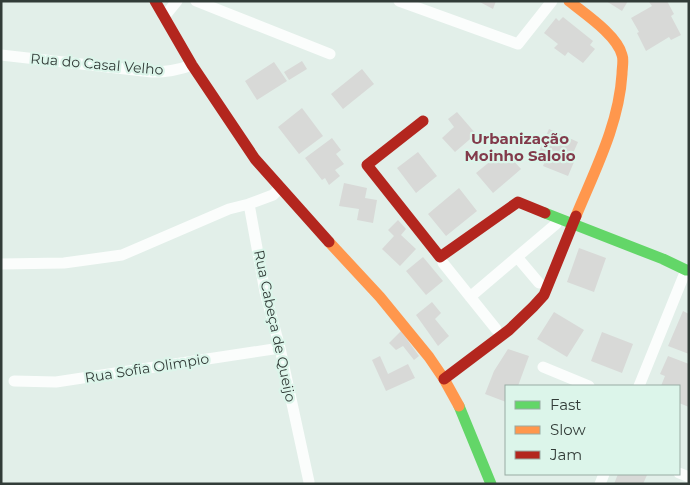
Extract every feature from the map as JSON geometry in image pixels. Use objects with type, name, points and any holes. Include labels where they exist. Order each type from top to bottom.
[{"type":"street","points":[[155,1],[192,65],[255,159],[380,297],[444,379],[471,433],[491,484]]},
{"type":"street","points":[[164,17],[176,1]]},
{"type":"street","points":[[196,1],[330,54]]},
{"type":"street","points":[[399,1],[518,44],[552,1]]},
{"type":"street","points":[[444,379],[506,332],[536,306],[544,295],[608,136],[621,88],[623,56],[616,42],[569,1]]},
{"type":"street","name":"Rua do Casal Velho","points":[[1,55],[152,72],[169,72],[192,65]]},
{"type":"street","points":[[422,121],[367,165],[440,257],[518,202],[687,270],[639,385]]},
{"type":"street","points":[[1,264],[64,263],[122,255],[229,209],[272,195],[280,188]]},
{"type":"street","name":"Rua Cabeça de Queijo","points":[[249,204],[266,292],[309,482]]},
{"type":"street","points":[[470,297],[556,224]]},
{"type":"street","points":[[517,257],[539,283]]},
{"type":"street","points":[[443,263],[496,329]]},
{"type":"street","name":"Rua Sofia Olimpio","points":[[14,381],[56,382],[280,348]]},
{"type":"street","points":[[543,367],[587,385]]},
{"type":"building","points":[[478,1],[496,1],[493,9]]},
{"type":"building","points":[[606,1],[628,1],[622,11]]},
{"type":"building","points":[[667,1],[674,14],[671,16],[681,35],[671,40],[669,37],[646,51],[631,18],[652,6],[649,2]]},
{"type":"building","points":[[563,17],[593,41],[590,45],[595,49],[583,63],[568,52],[565,56],[554,48],[558,44],[544,33],[556,18],[559,21]]},
{"type":"building","points":[[302,61],[307,69],[289,80],[284,72]]},
{"type":"building","points":[[274,62],[287,81],[257,100],[245,81]]},
{"type":"building","points":[[362,69],[374,84],[343,109],[331,94]]},
{"type":"building","points":[[302,108],[323,136],[299,154],[278,127]]},
{"type":"building","points":[[457,112],[476,134],[455,152],[442,138],[454,127],[448,119]]},
{"type":"building","points":[[549,129],[578,142],[570,160],[574,162],[568,176],[543,166],[545,161],[536,158]]},
{"type":"building","points":[[332,138],[341,150],[336,154],[344,164],[335,170],[340,176],[329,185],[325,178],[322,180],[305,158]]},
{"type":"building","points":[[504,150],[521,169],[493,193],[476,173]]},
{"type":"building","points":[[418,152],[437,176],[416,193],[397,168]]},
{"type":"building","points":[[344,183],[367,188],[365,198],[377,200],[373,223],[357,220],[359,209],[339,206]]},
{"type":"building","points":[[459,188],[477,211],[446,236],[428,214]]},
{"type":"building","points":[[398,220],[406,229],[401,235],[416,249],[400,266],[382,249],[394,236],[388,230]]},
{"type":"building","points":[[579,248],[606,258],[594,292],[567,282]]},
{"type":"building","points":[[423,257],[443,281],[426,295],[406,271]]},
{"type":"building","points":[[432,302],[441,313],[435,319],[449,336],[438,346],[416,315]]},
{"type":"building","points":[[683,311],[689,314],[689,354],[668,346]]},
{"type":"building","points":[[554,312],[584,330],[567,357],[537,339]]},
{"type":"building","points":[[401,331],[419,356],[414,360],[403,346],[396,350],[389,343]]},
{"type":"building","points":[[602,332],[633,344],[622,373],[591,361]]},
{"type":"building","points":[[508,349],[529,356],[518,385],[505,385],[505,402],[485,394],[494,371]]},
{"type":"building","points":[[380,356],[388,374],[408,364],[415,378],[386,391],[372,360]]},
{"type":"building","points":[[668,356],[689,364],[689,407],[680,403],[680,385],[661,385],[665,376],[660,374]]},
{"type":"building","points":[[618,475],[647,475],[643,484],[614,484]]},
{"type":"traffic: fast","points":[[545,213],[689,270]]},
{"type":"traffic: fast","points":[[459,406],[491,484]]},
{"type":"traffic: slow","points":[[569,1],[614,40],[619,47],[623,59],[620,93],[611,129],[576,216]]},
{"type":"traffic: slow","points":[[329,242],[380,297],[429,357],[459,406]]},
{"type":"traffic: jam","points":[[155,1],[192,65],[255,159],[329,242]]},
{"type":"traffic: jam","points":[[423,121],[367,165],[440,257],[518,202],[545,213]]},
{"type":"traffic: jam","points":[[444,379],[509,330],[544,295],[576,216]]},
{"type":"district","name":"Urbanização Moinho Saloio","points":[[520,148]]}]
